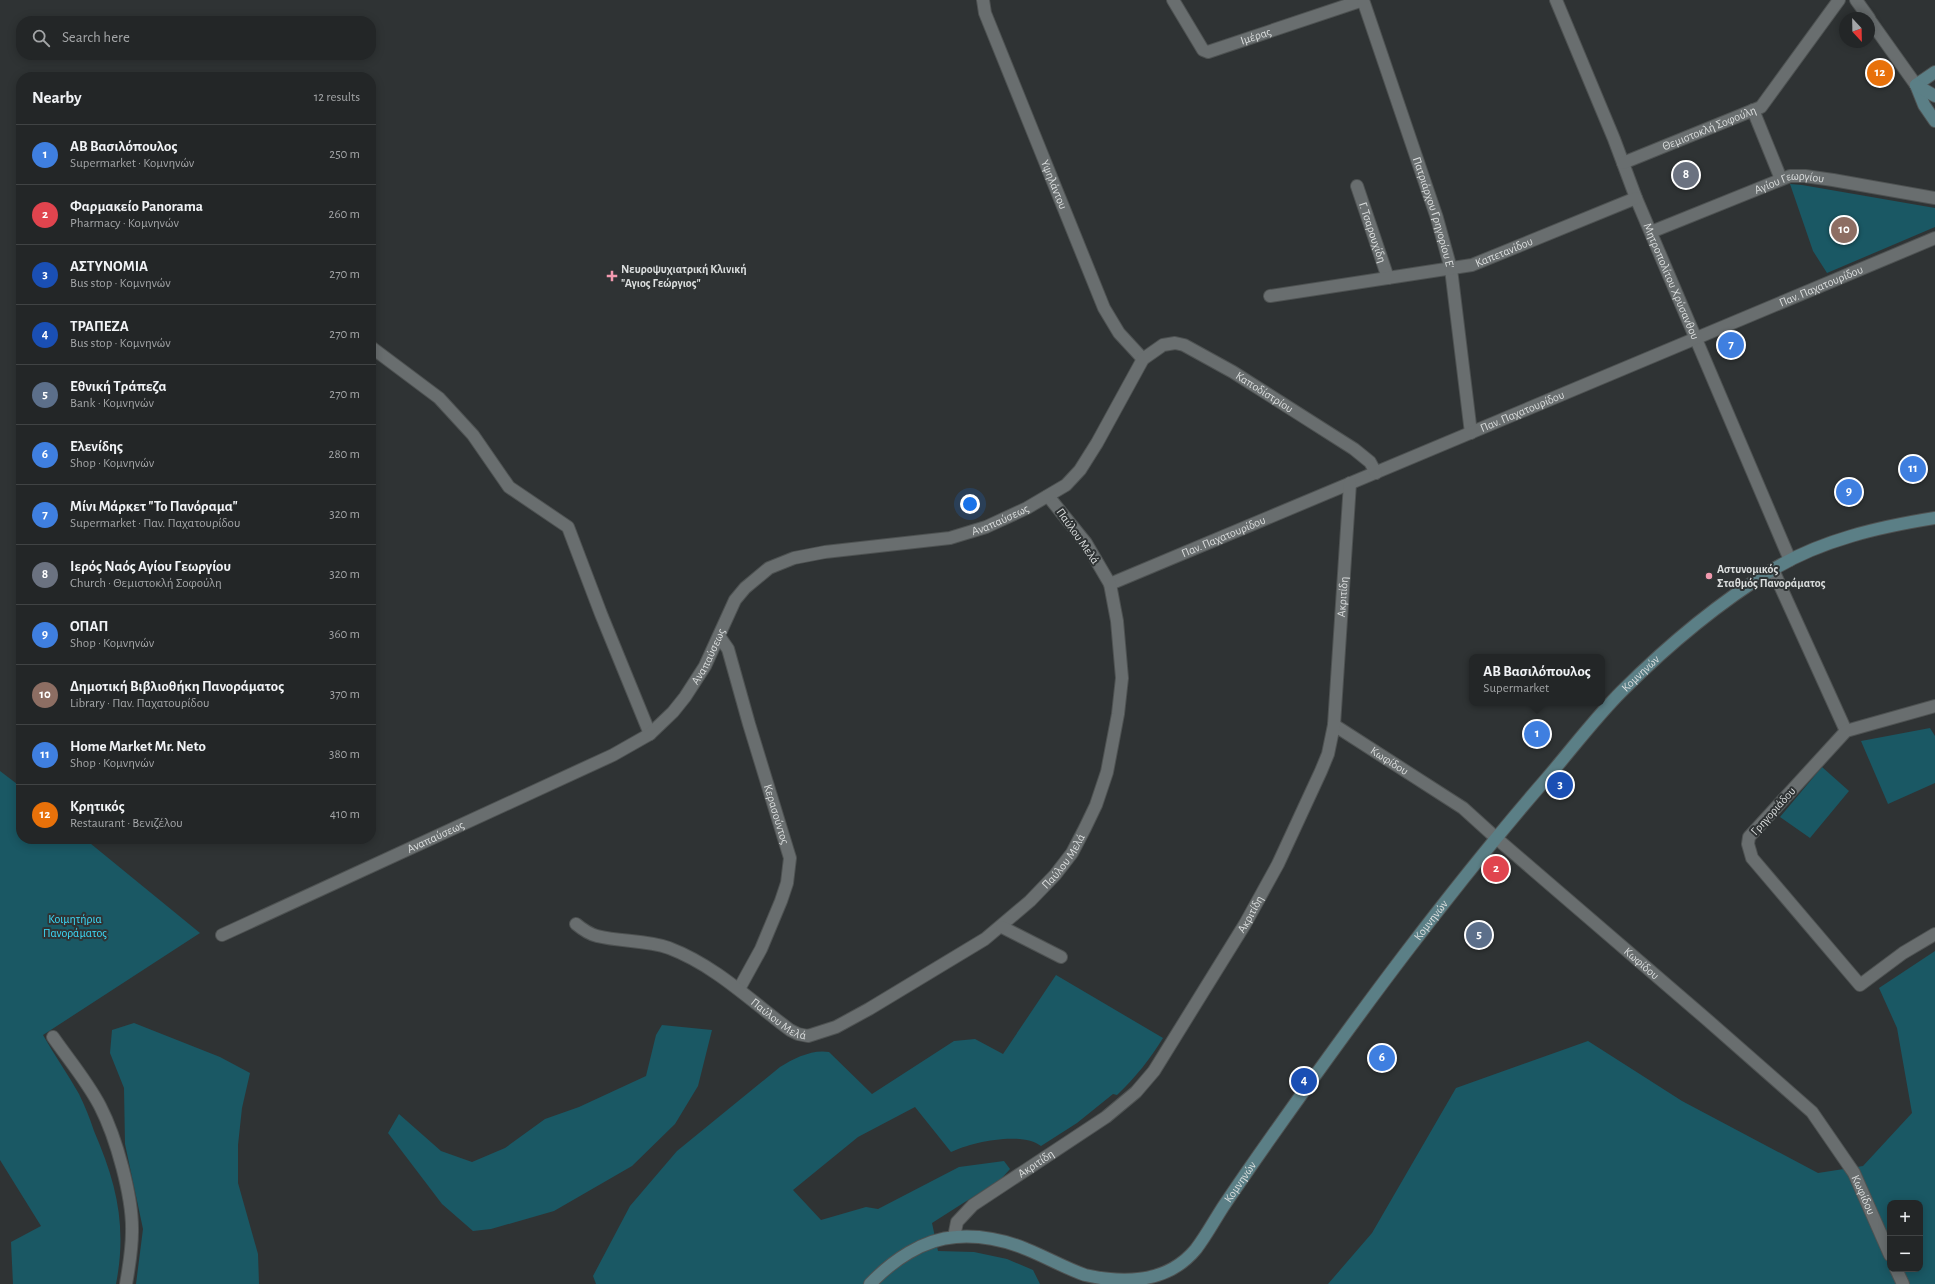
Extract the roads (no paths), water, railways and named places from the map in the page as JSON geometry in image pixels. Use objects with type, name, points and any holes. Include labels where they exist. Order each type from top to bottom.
[{"type":"main road","points":[[1916,85],[1935,72]]},
{"type":"main road","points":[[1916,85],[1935,96]]},
{"type":"main road","points":[[1916,85],[1924,105],[1935,121]]},
{"type":"main road","name":"Κομνηνών","points":[[870,1284],[883,1271],[911,1252],[939,1240],[954,1237],[976,1237],[1023,1247],[1081,1274],[1116,1282],[1127,1283],[1148,1280],[1177,1266],[1195,1250],[1244,1175],[1362,1009],[1426,924],[1495,837],[1621,692],[1713,610],[1790,560],[1828,543],[1910,522],[1935,518]]},
{"type":"street","name":"Υψηλάντου","points":[[983,0],[985,13],[1104,308],[1119,333],[1143,359]]},
{"type":"street","name":"Ιμέρας","points":[[1173,0],[1203,50],[1208,52],[1363,0]]},
{"type":"street","name":"Πατριάρχου Γρηγορίου Ε'","points":[[1363,0],[1437,218],[1451,269],[1471,433]]},
{"type":"street","name":"Μητροπολίτου Χρύσανθου","points":[[1556,0],[1636,198],[1790,560]]},
{"type":"street","name":"Θεμιστοκλή Σοφούλη","points":[[1623,163],[1753,110],[1765,102],[1839,0]]},
{"type":"street","points":[[1856,0],[1865,12]]},
{"type":"street","points":[[1875,27],[1916,85]]},
{"type":"street","points":[[1753,110],[1782,179]]},
{"type":"street","name":"Αγίου Γεωργίου","points":[[1651,232],[1782,179],[1805,176],[1935,198]]},
{"type":"street","name":"Γ. Τσαρουχίδη","points":[[1357,186],[1388,278]]},
{"type":"street","name":"Καπετανίδου","points":[[1270,296],[1451,269],[1480,263],[1636,198]]},
{"type":"street","name":"Παν. Παχατουρίδου","points":[[1110,584],[1935,238]]},
{"type":"street","name":"Καποδίστρίου","points":[[1143,359],[1157,348],[1169,344],[1180,344],[1190,347],[1233,372],[1354,448],[1370,462],[1376,473]]},
{"type":"street","points":[[376,350],[403,369],[439,398],[472,434],[509,487],[568,527],[601,614],[650,734]]},
{"type":"street","name":"Αναπαύσεως","points":[[222,935],[613,755],[650,734],[673,712],[685,697],[704,666],[735,600],[745,588],[769,568],[782,562],[826,552],[929,541],[968,534],[1008,517],[1066,485],[1073,479],[1088,458],[1143,359]]},
{"type":"street","name":"Ακριτίδη","points":[[954,1237],[957,1222],[973,1205],[1106,1117],[1136,1092],[1154,1071],[1241,930],[1278,864],[1328,754],[1334,725],[1350,483]]},
{"type":"street","name":"Παύλου Μελά","points":[[576,924],[596,936],[655,943],[671,949],[714,970],[790,1030],[801,1035],[812,1035],[836,1027],[952,960],[1002,927],[1030,902],[1055,875],[1072,853],[1096,804],[1107,772],[1118,714],[1122,678],[1117,621],[1110,584],[1086,543],[1048,496]]},
{"type":"street","points":[[1773,570],[1846,731],[1935,706]]},
{"type":"street","name":"Κερασούντος","points":[[719,636],[728,649],[790,858],[788,878],[781,901],[761,949],[739,989]]},
{"type":"street","name":"Κωφίδου","points":[[1334,725],[1463,808],[1812,1112],[1854,1173],[1887,1248]]},
{"type":"street","name":"Γρηγοριάδου","points":[[1846,731],[1749,837],[1748,844],[1752,858],[1860,985],[1903,953],[1935,934]]},
{"type":"street","points":[[1002,927],[1061,957]]},
{"type":"street","points":[[53,1038],[92,1092],[107,1121],[113,1140],[122,1171],[132,1218],[132,1233],[126,1284]]},
{"type":"street","points":[[1897,1272],[1903,1284]]},
{"type":"place","name":"Κρητικός","points":[[1880,73]]},
{"type":"place","name":"Ιερός Ναός Αγίου Γεωργίου","points":[[1686,175]]},
{"type":"place","name":"Δημοτική Βιβλιοθήκη Πανοράματος","points":[[1844,230]]},
{"type":"place","name":"Νευροψυχιατρική Κλινική \"Αγιος Γεώργιος\"","points":[[612,276]]},
{"type":"place","name":"Μίνι Μάρκετ \"Το Πανόραμα\"","points":[[1731,345]]},
{"type":"place","name":"Home Market Mr. Neto","points":[[1913,469]]},
{"type":"place","name":"ΟΠΑΠ","points":[[1849,492]]},
{"type":"place","name":"Αστυνομικός Σταθμός Πανοράματος","points":[[1709,576]]},
{"type":"place","name":"ΑΒ Βασιλόπουλος","points":[[1537,734]]},
{"type":"place","name":"ΑΣΤΥΝΟΜΙΑ","points":[[1560,785]]},
{"type":"place","name":"Φαρμακείο Panorama","points":[[1496,869]]},
{"type":"place","name":"Εθνική Τράπεζα","points":[[1479,935]]},
{"type":"place","name":"Ελενίδης","points":[[1382,1058]]},
{"type":"place","name":"ΤΡΑΠΕΖΑ","points":[[1304,1081]]},
{"type":"park label","name":"Κοιμητήρια Πανοράματος","points":[[75,926]]}]
